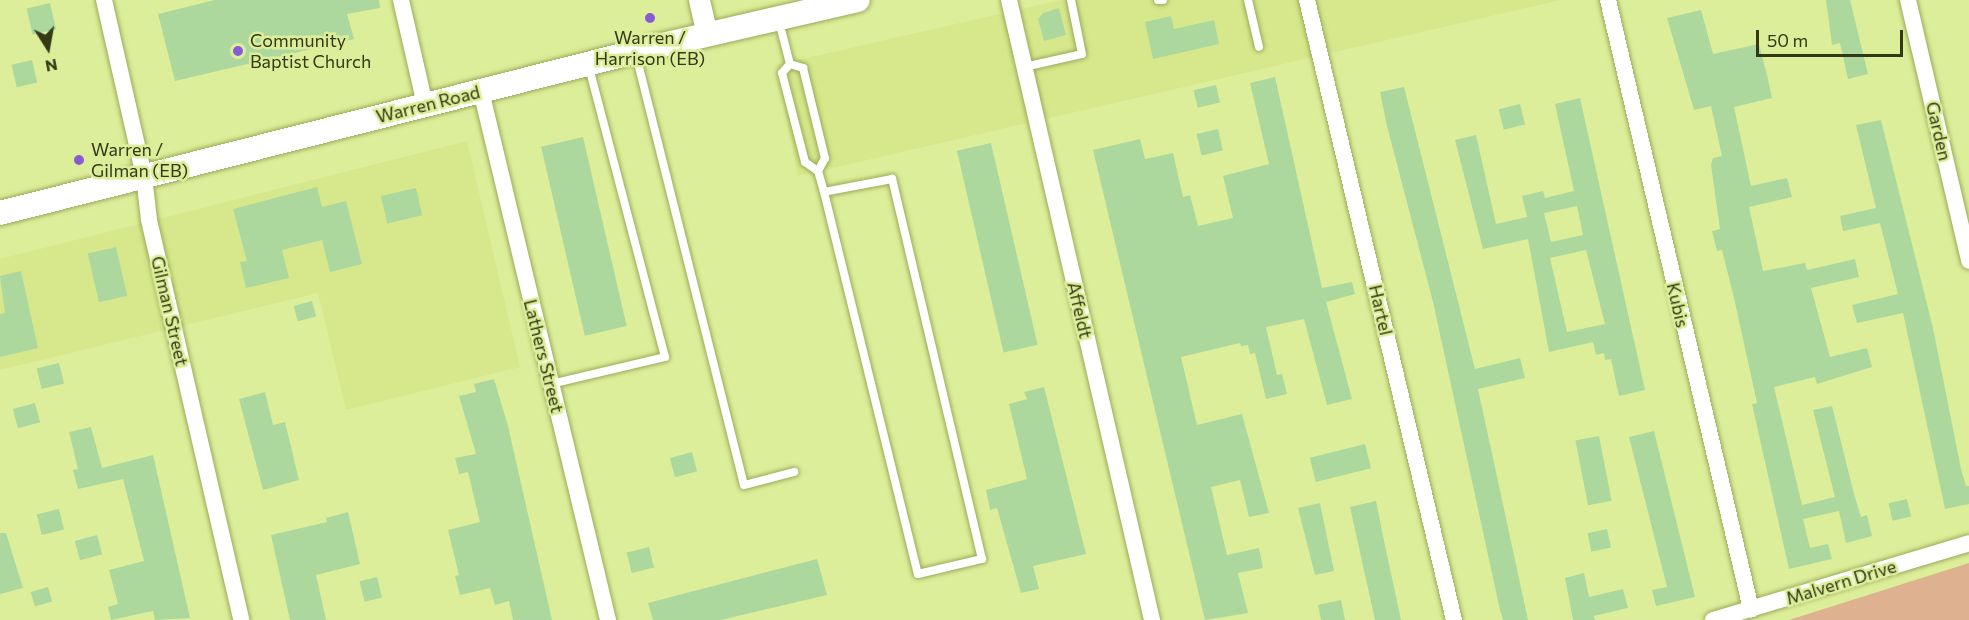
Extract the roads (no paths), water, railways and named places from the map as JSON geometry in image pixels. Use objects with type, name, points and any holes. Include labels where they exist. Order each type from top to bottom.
[{"type":"main road","name":"Warren Road","points":[[0,213],[707,34],[858,0]]},
{"type":"street","name":"Gilman Street","points":[[104,0],[144,176],[149,220],[242,620]]},
{"type":"street","points":[[401,0],[425,105]]},
{"type":"street","points":[[699,0],[707,34]]},
{"type":"street","name":"Affeldt","points":[[1009,0],[1152,620]]},
{"type":"street","name":"Hartel","points":[[1307,0],[1454,620]]},
{"type":"street","name":"Kubis","points":[[1608,0],[1751,609]]},
{"type":"street","name":"Garden","points":[[1908,0],[1969,261]]},
{"type":"street","name":"Lathers Street","points":[[481,91],[608,620]]},
{"type":"street","name":"Malvern Drive","points":[[1713,620],[1969,543]]},
{"type":"lane","points":[[1024,67],[1082,54],[1071,0]]},
{"type":"lane","points":[[1158,0],[1163,0]]},
{"type":"lane","points":[[1248,0],[1258,47]]},
{"type":"lane","points":[[778,18],[790,64]]},
{"type":"lane","points":[[635,52],[744,485],[794,472]]},
{"type":"lane","points":[[551,384],[665,357],[588,64]]},
{"type":"lane","points":[[790,64],[803,68],[825,158],[818,171]]},
{"type":"lane","points":[[790,64],[782,73],[805,162],[818,171],[824,192],[918,574],[982,559],[892,179],[824,192]]},
{"type":"place","name":"Warren / Harrison (EB)","points":[[650,18]]},
{"type":"place","name":"Community Baptist Church","points":[[238,51]]},
{"type":"place","name":"Warren / Gilman (EB)","points":[[79,160]]}]
